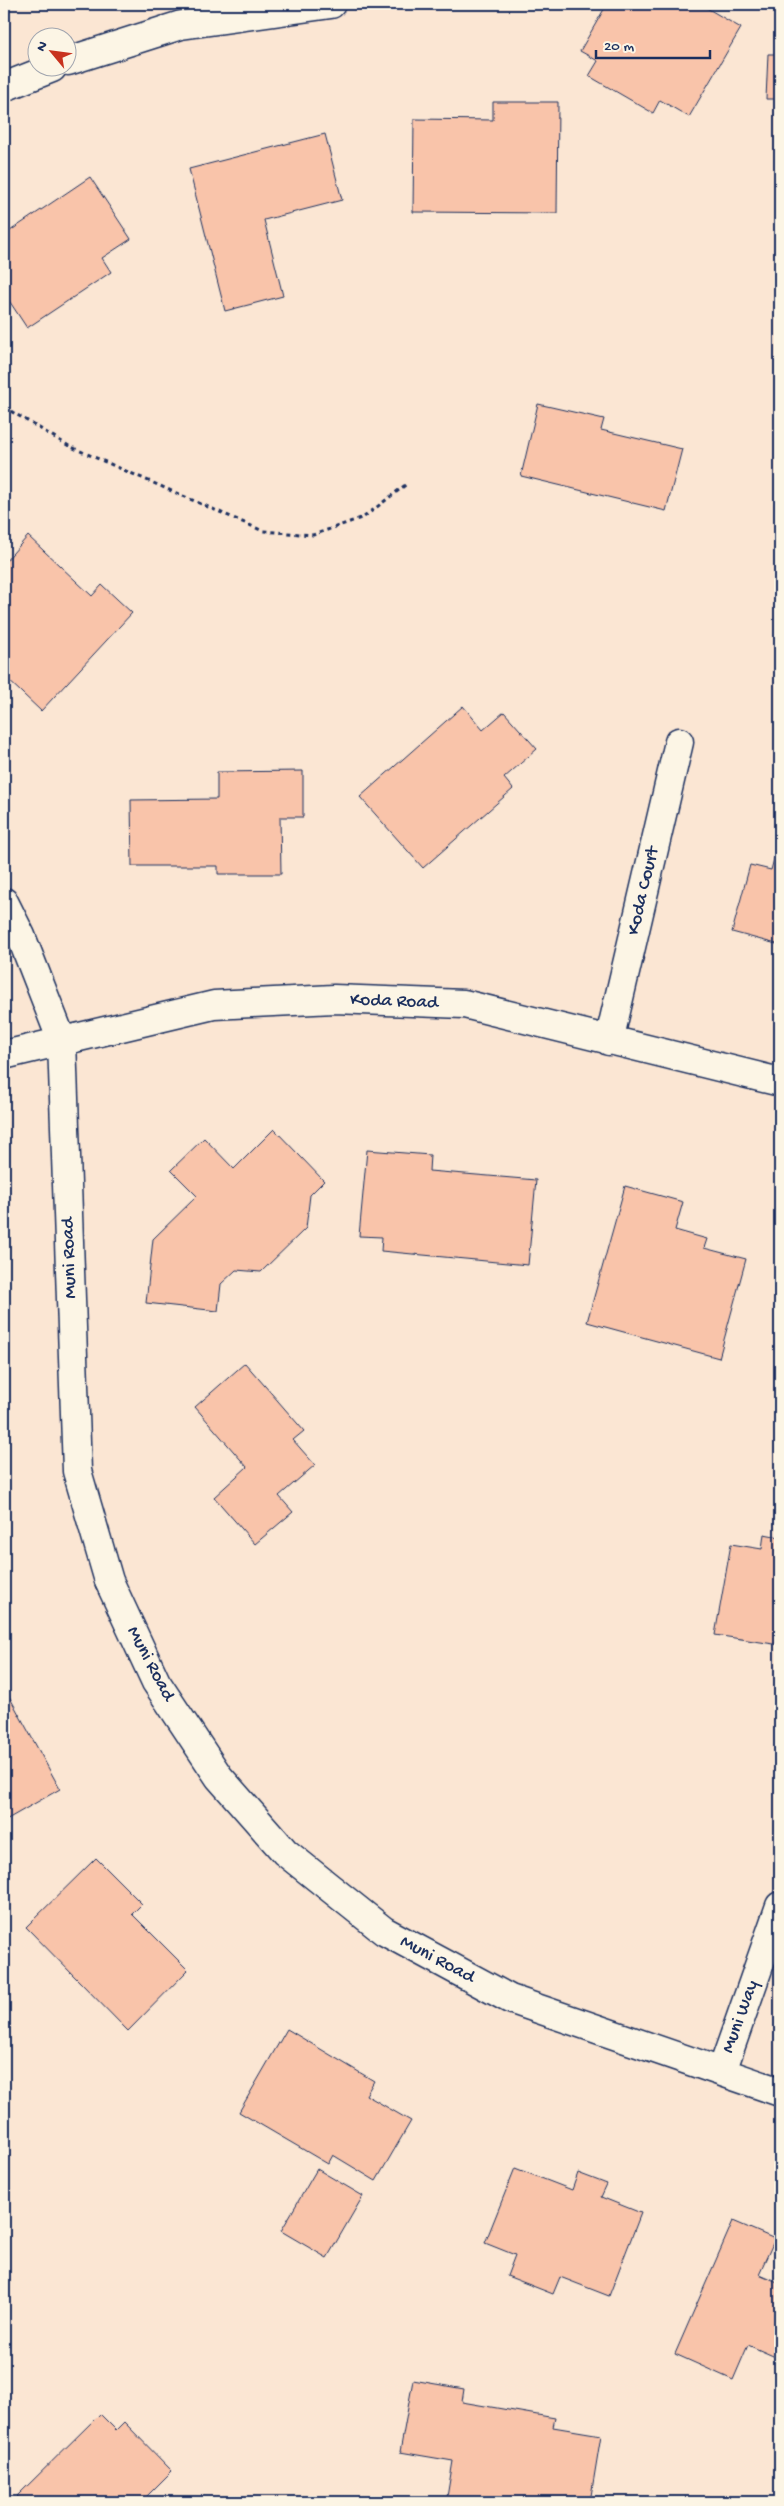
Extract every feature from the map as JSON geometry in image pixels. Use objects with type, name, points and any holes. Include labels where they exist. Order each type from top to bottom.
[{"type":"street","points":[[78,58],[182,24],[331,4]]},
{"type":"street","points":[[4,87],[28,78]]},
{"type":"street","name":"Koda Court","points":[[609,1041],[679,742]]},
{"type":"street","name":"Muni Road","points":[[4,902],[21,936],[62,1041],[77,1471],[109,1581],[156,1682],[219,1777],[285,1852],[384,1931],[510,1999],[780,2092]]},
{"type":"street","name":"Koda Road","points":[[4,1055],[214,1005],[334,999],[464,1004],[780,1082]]},
{"type":"street","name":"Muni Way","points":[[722,2071],[780,1906]]},
{"type":"path","points":[[4,407],[69,446],[263,531],[313,535],[364,517],[408,483]]},
{"type":"building","points":[[607,4],[706,4],[705,7],[741,28],[689,117],[660,100],[653,113],[589,76],[598,61],[580,51]]},
{"type":"building","points":[[768,54],[780,54],[780,99],[766,99]]},
{"type":"building","points":[[493,102],[558,102],[557,213],[413,212],[414,119],[493,120]]},
{"type":"building","points":[[325,134],[342,200],[264,220],[283,296],[225,311],[189,169]]},
{"type":"building","points":[[90,177],[131,239],[102,258],[111,272],[27,328],[4,293],[4,235]]},
{"type":"building","points":[[538,404],[604,419],[601,430],[682,449],[666,511],[521,476]]},
{"type":"building","points":[[28,536],[92,596],[102,585],[132,613],[41,711],[4,676],[4,673],[11,665],[4,658],[4,563]]},
{"type":"building","points":[[463,706],[483,730],[504,712],[537,749],[504,778],[513,789],[423,868],[360,797]]},
{"type":"building","points":[[303,771],[303,817],[280,817],[281,874],[218,874],[218,866],[132,866],[131,800],[217,799],[217,772]]},
{"type":"building","points":[[780,837],[780,945],[732,932],[750,865],[771,870]]},
{"type":"building","points":[[274,1129],[324,1181],[310,1195],[306,1228],[261,1272],[236,1270],[221,1284],[218,1311],[146,1303],[153,1239],[197,1196],[171,1170],[204,1138],[234,1169]]},
{"type":"building","points":[[367,1150],[430,1155],[429,1171],[536,1180],[528,1265],[381,1251],[382,1237],[359,1236]]},
{"type":"building","points":[[625,1186],[683,1202],[675,1230],[707,1239],[704,1248],[746,1259],[719,1358],[587,1322]]},
{"type":"building","points":[[245,1363],[304,1431],[293,1440],[315,1465],[279,1496],[293,1512],[255,1544],[214,1497],[247,1467],[195,1407]]},
{"type":"building","points":[[764,1534],[780,1537],[780,1645],[715,1635],[731,1544],[762,1549]]},
{"type":"building","points":[[4,1687],[60,1789],[4,1821]]},
{"type":"building","points":[[96,1858],[142,1904],[132,1914],[188,1970],[128,2031],[26,1927]]},
{"type":"building","points":[[287,2029],[374,2081],[366,2095],[411,2121],[376,2181],[333,2155],[328,2164],[239,2112]]},
{"type":"building","points":[[515,2168],[572,2190],[578,2173],[607,2184],[601,2197],[641,2213],[609,2296],[560,2277],[553,2294],[507,2276],[515,2255],[485,2243]]},
{"type":"building","points":[[317,2169],[363,2196],[327,2258],[281,2231]]},
{"type":"building","points":[[733,2221],[775,2239],[759,2274],[780,2283],[780,2359],[748,2345],[733,2380],[675,2354]]},
{"type":"building","points":[[413,2380],[464,2389],[462,2402],[555,2418],[553,2427],[601,2435],[590,2502],[479,2502],[447,2497],[453,2461],[400,2452]]},
{"type":"building","points":[[100,2414],[116,2430],[124,2422],[172,2471],[141,2502],[24,2502],[17,2496]]}]
